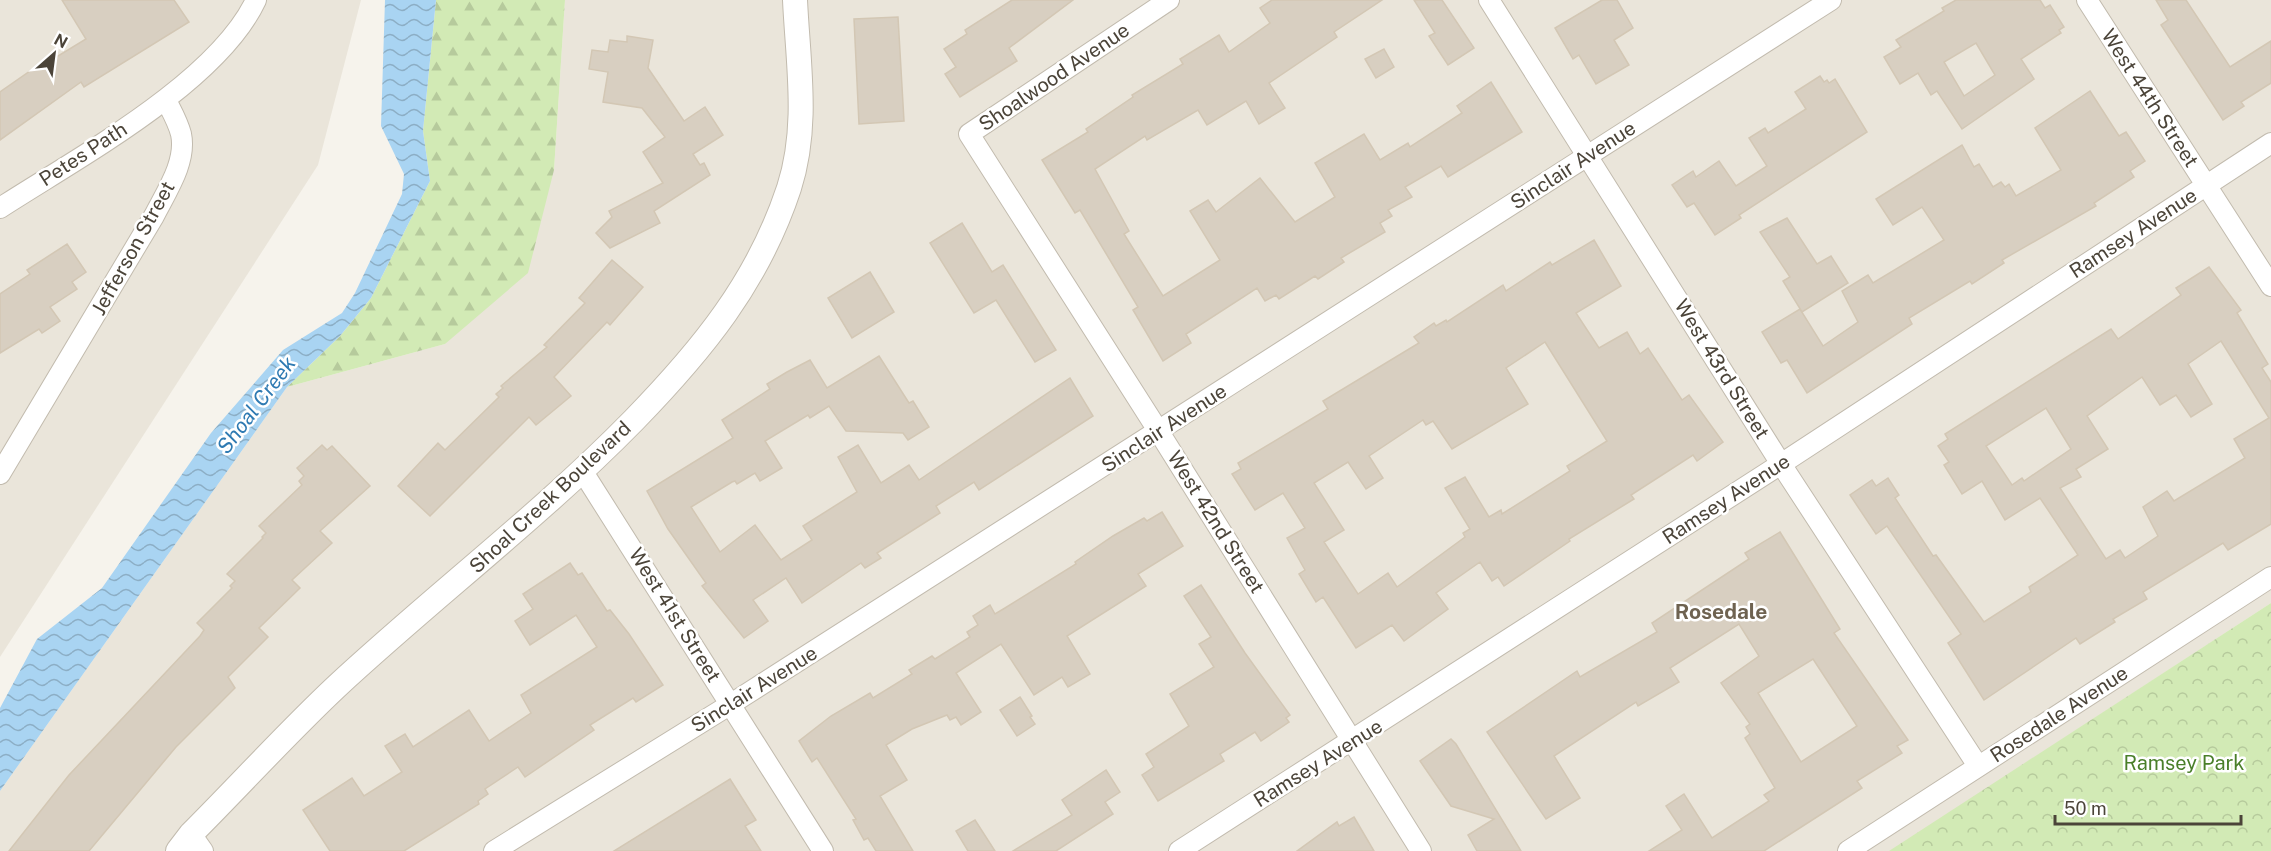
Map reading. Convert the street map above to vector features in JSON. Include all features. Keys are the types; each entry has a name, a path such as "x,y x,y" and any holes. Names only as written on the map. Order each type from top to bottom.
{"street":[{"path":"166,100 211,61 250,14 256,0"},
{"name":"Shoal Creek Boulevard","path":"191,845 336,687 583,472 704,345 765,251 790,186 799,147 801,86 795,0"},
{"name":"Shoalwood Avenue","path":"969,134 1169,0"},
{"name":"West 43rd Street","path":"1489,0 1781,464 1978,766"},
{"name":"Sinclair Avenue","path":"494,851 731,704 1159,432 1831,0"},
{"name":"West 44th Street","path":"2086,0 2271,286"},
{"name":"Petes Path","path":"0,208 166,100"},
{"name":"Jefferson Street","path":"0,474 154,216 174,177 182,153 181,134 166,100"},
{"name":"West 42nd Street","path":"969,134 1159,432 1421,851"},
{"name":"Ramsey Avenue","path":"1179,851 1353,742 2271,143"},
{"name":"West 41st Street","path":"583,472 823,851"},
{"name":"Rosedale Avenue","path":"1848,851 2271,577"}],"shaded area":[{"path":"0,0 361,0 318,165 0,657"},
{"path":"565,0 2271,0 2271,603 1891,851 0,851 0,791 287,387 445,344 554,170"}],"green space":[{"path":"436,0 565,0 554,170 528,273 445,344 287,387 340,336 371,298 430,181 423,131"},
{"name":"Ramsey Park","path":"2271,603 2271,851 1889,851"}],"water":[{"name":"Shoal Creek","path":"385,0 436,0 423,131 430,181 371,298 340,336 287,387 0,791 0,708 37,639 102,588 211,433 283,350 342,313 355,293 402,194 404,174 381,126"}],"building":[{"path":"62,0 174,0 189,22 84,87 81,82 0,140 0,92 43,62 45,64 86,39"},
{"path":"1012,0 1073,0 1009,48 1017,61 960,97 945,74 956,67 944,49 967,34 965,30"},
{"path":"1272,0 1382,0 1334,32 1337,37 1269,83 1285,108 1259,124 1246,101 1207,125 1198,110 1147,140 1145,136 1095,169 1129,231 1124,234 1163,296 1220,260 1190,211 1208,200 1216,212 1260,178 1295,222 1335,197 1315,163 1364,134 1380,160 1408,143 1410,147 1462,113 1457,106 1491,82 1522,132 1448,177 1441,166 1405,187 1412,197 1388,210 1392,216 1380,223 1385,232 1341,258 1344,262 1318,279 1315,276 1279,299 1276,295 1265,301 1257,288 1186,334 1191,343 1163,361 1133,310 1138,307 1080,210 1075,213 1042,160 1088,132 1086,129 1133,97 1132,95 1183,64 1180,59 1219,35 1229,52 1270,23 1260,8"},
{"path":"1414,0 1442,0 1474,48 1448,65 1429,36 1435,33"},
{"path":"1602,0 1617,0 1633,28 1614,40 1629,65 1596,84 1579,55 1573,59 1555,28"},
{"path":"1956,0 2040,0 2045,8 2050,5 2064,27 2059,30 2061,33 2021,59 2034,79 1962,129 1937,91 1931,95 1918,73 1900,84 1884,57 1901,47 1896,40 1944,11 1942,8","holes":["1976,43 1995,75 1964,96 1944,62"]},
{"path":"2156,0 2186,0 2230,67 2271,41 2271,83 2241,102 2244,106 2223,120 2161,25 2168,20"},
{"path":"898,17 904,121 859,124 854,19"},
{"path":"627,36 653,40 648,68 684,121 705,107 723,135 693,154 700,165 704,163 710,175 654,211 660,223 610,248 596,233 612,217 609,211 663,183 643,152 665,137 642,108 603,102 608,72 589,69 592,50 608,52 610,40 627,42"},
{"path":"1384,49 1394,67 1376,78 1365,59"},
{"path":"1820,76 1824,82 1827,80 1829,83 1835,79 1867,132 1739,215 1741,218 1715,235 1694,203 1687,207 1672,185 1693,171 1696,177 1719,161 1736,186 1767,166 1749,138 1765,128 1768,133 1806,109 1795,92"},
{"path":"2090,91 2119,136 2126,132 2145,161 2130,171 2134,177 2094,203 2096,206 2002,260 2004,263 1972,284 1970,281 1909,318 1912,324 1807,393 1787,360 1781,363 1762,332 1800,309 1823,346 1858,322 1842,291 1868,275 1873,283 1944,240 1922,207 1893,225 1876,199 1962,145 1974,167 1979,164 1993,187 2001,182 2005,187 2009,184 2016,196 2061,170 2035,128"},
{"path":"1787,218 1817,264 1831,256 1848,283 1802,312 1783,281 1790,277 1760,232"},
{"path":"962,223 992,272 1003,265 1056,350 1035,362 996,300 974,313 930,243"},
{"path":"1594,240 1621,286 1576,313 1599,348 1627,332 1640,354 1648,348 1682,400 1689,395 1723,442 1697,461 1693,455 1631,495 1634,499 1569,539 1570,541 1504,586 1498,577 1492,581 1480,562 1436,593 1448,609 1404,641 1392,625 1356,648 1323,597 1316,602 1299,574 1305,570 1287,538 1305,528 1283,493 1255,510 1232,474 1241,469 1238,463 1328,409 1323,401 1419,343 1414,337 1434,323 1436,326 1446,320 1447,322 1503,285 1506,291 1550,262 1552,265","holes":["1545,342 1607,441 1567,466 1570,471 1502,514 1501,510 1489,517 1465,477 1445,488 1470,529 1463,533 1465,537 1397,587 1388,573 1358,594 1324,542 1344,530 1314,483 1348,462 1366,489 1383,478 1369,456 1423,420 1426,425 1433,421 1452,449 1528,404 1506,368"]},
{"path":"67,244 86,272 72,282 77,289 50,307 60,321 42,333 39,329 0,353 0,294 30,274 27,270"},
{"path":"612,260 643,287 610,325 607,322 554,377 571,396 536,425 529,417 430,516 398,486 438,443 445,450 499,397 496,394 503,388 501,386 547,347 544,345 585,303 579,298"},
{"path":"2209,267 2241,310 2237,313 2268,364 2262,368 2271,382 2271,524 2228,550 2223,543 2143,592 2147,599 2113,619 2115,622 2080,644 2076,638 1984,700 1948,643 1961,634 1887,526 1876,534 1850,495 1872,480 1876,486 1888,478 1899,495 1895,498 1933,556 1936,555 1984,622 2031,592 2029,587 2078,555 2040,498 2005,520 1982,481 1962,494 1944,465 1949,462 1938,446 1948,439 1945,434 2111,329 2118,339 2181,295 2176,288","holes":["2221,341 2269,418 2234,439 2245,458 2174,501 2167,491 2143,507 2158,536 2125,558 2120,550 2106,559 2060,488 2081,477 2076,469 2108,449 2087,416 2142,377 2160,405 2176,395 2191,417 2212,404 2188,364","2046,408 2071,449 2024,481 2022,478 2012,485 1986,446"]},
{"path":"870,272 894,312 852,338 828,298"},
{"path":"879,356 909,403 913,401 929,427 908,440 903,433 846,431 829,406 810,418 808,415 765,441 782,468 760,481 755,473 737,484 735,481 732,482 691,507 720,552 755,525 781,560 812,540 803,526 857,492 838,457 858,445 881,483 909,465 919,480 1070,378 1093,416 979,490 974,482 936,506 940,513 877,553 881,558 865,568 861,563 802,603 786,578 753,600 768,621 744,638 702,586 706,583 668,529 647,491 733,438 722,420 770,389 767,384 787,372 810,360 827,388"},
{"path":"322,445 327,450 332,446 370,486 320,531 332,543 292,580 300,588 259,628 268,637 228,677 235,688 176,747 89,851 9,851 69,775 200,636 204,630 197,623 232,588 230,586 235,581 227,574 263,538 266,533 259,526 302,485 299,481 304,476 297,468"},
{"path":"1162,512 1183,546 1138,574 1146,586 1067,636 1090,674 1068,687 1062,677 1034,695 1001,644 956,673 981,712 961,725 956,717 950,720 947,715 912,729 886,745 907,780 880,796 913,851 876,851 868,838 864,840 853,820 856,819 817,758 812,762 799,741 831,716 870,693 873,698 912,674 909,670 932,656 935,659 970,637 967,632 978,625 973,616 990,605 995,614 1076,564 1075,562 1113,536 1144,518 1147,521"},
{"path":"1780,532 1840,629 1834,633 1908,740 1897,746 1902,753 1857,781 1862,788 1764,851 1649,851 1682,830 1666,806 1684,794 1712,838 1769,801 1764,795 1775,788 1745,738 1750,734 1746,727 1750,724 1721,683 1759,656 1739,624 1670,668 1679,682 1638,706 1636,702 1554,756 1580,798 1546,819 1487,732 1577,671 1580,677 1657,632 1652,623 1749,559 1745,553","holes":["1813,659 1857,726 1801,762 1758,693"]},
{"path":"570,563 578,575 582,573 607,611 610,610 629,634 663,685 636,702 633,698 590,725 594,730 525,777 518,767 485,789 488,794 478,801 479,804 404,851 330,851 303,810 352,778 364,796 402,772 385,746 405,734 413,747 469,710 489,741 531,713 521,695 597,647 576,615 530,645 515,621 533,609 523,594"},
{"path":"1201,585 1245,653 1290,715 1286,718 1289,722 1261,741 1255,732 1220,754 1224,761 1158,801 1142,775 1154,767 1146,754 1189,726 1170,694 1214,667 1199,644 1211,637 1184,596"},
{"path":"1020,697 1035,724 1017,736 1000,710"},
{"path":"1451,739 1521,851 1477,851 1468,835 1494,819 1451,806 1420,761"},
{"path":"1106,770 1120,792 1105,802 1113,814 1056,851 1013,851 1072,815 1062,800"},
{"path":"730,779 756,820 745,826 761,851 614,851"},
{"path":"1354,817 1374,851 1297,851 1337,822 1339,826"},
{"path":"975,820 995,851 968,851 956,831"}],"district":[{"name":"Rosedale","path":"1721,611"}]}
